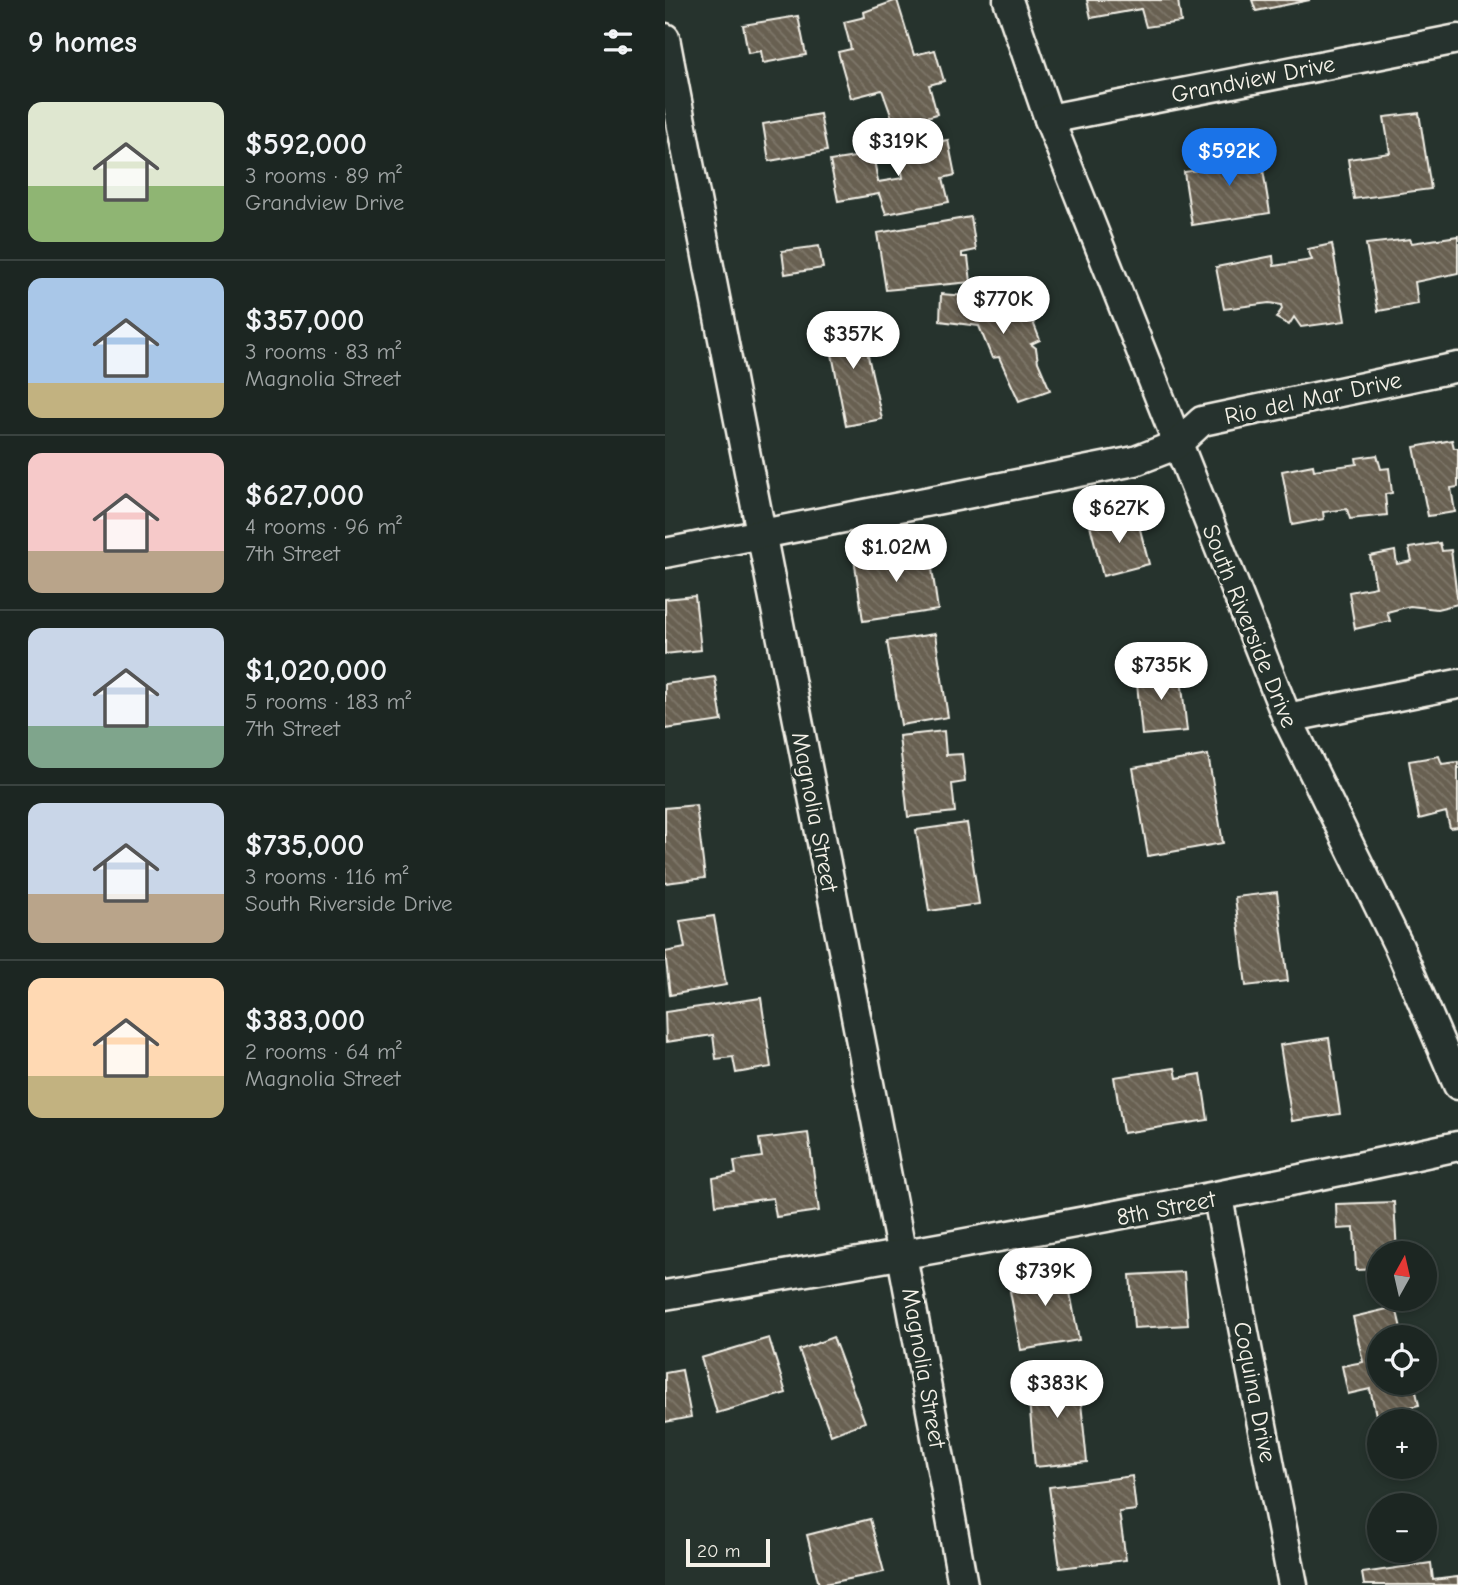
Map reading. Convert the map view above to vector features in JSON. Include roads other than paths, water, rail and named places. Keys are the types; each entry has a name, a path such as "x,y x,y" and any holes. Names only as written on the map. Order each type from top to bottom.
{"street":[{"name":"South Riverside Drive","path":"1008,0 1049,119 1176,445 1287,718 1399,947 1458,1084"},
{"name":"Magnolia Street","path":"665,38 760,536 904,1256 963,1585"},
{"name":"Grandview Drive","path":"1049,119 1458,39"},
{"name":"Rio del Mar Drive","path":"1176,445 1202,421 1458,367"},
{"path":"665,553 1135,461 1176,445"},
{"path":"1287,718 1458,684"},
{"name":"8th Street","path":"665,1295 904,1256 1218,1198 1458,1146"},
{"name":"Coquina Drive","path":"1218,1198 1293,1585"}]}
